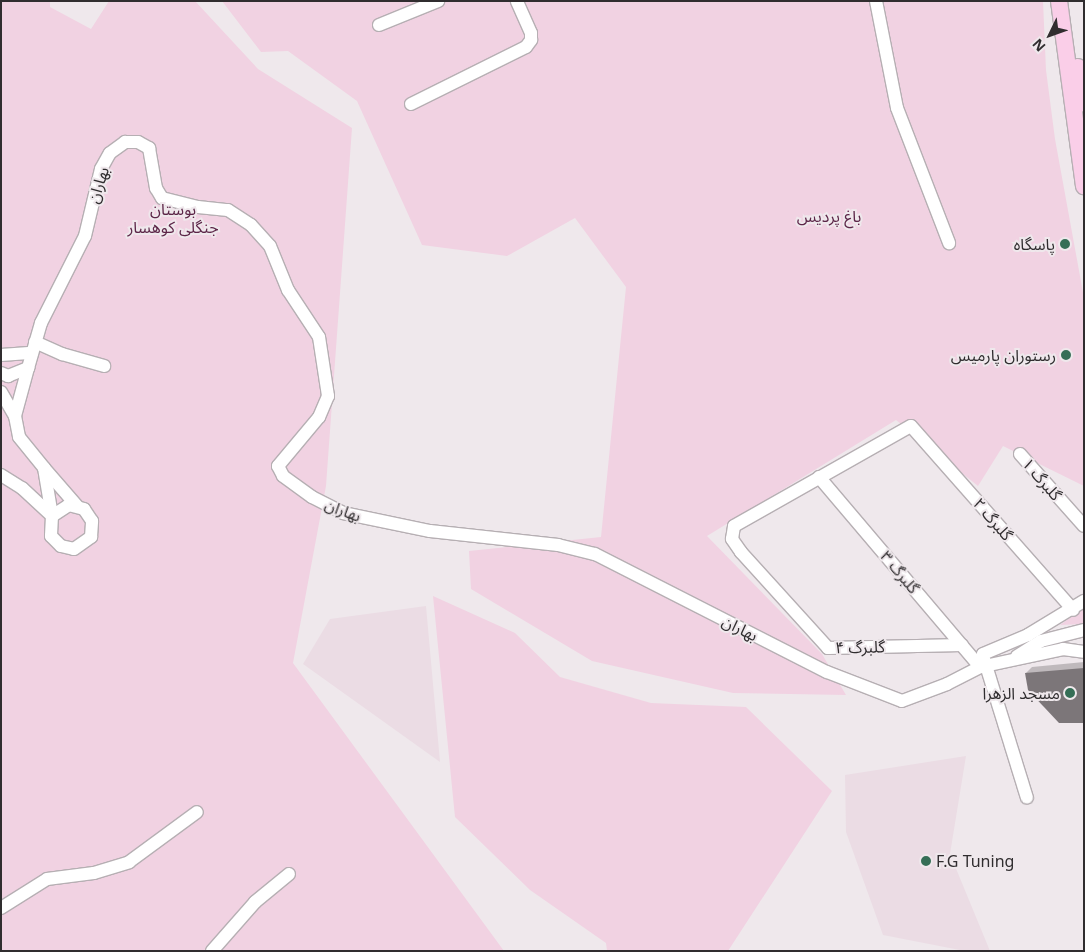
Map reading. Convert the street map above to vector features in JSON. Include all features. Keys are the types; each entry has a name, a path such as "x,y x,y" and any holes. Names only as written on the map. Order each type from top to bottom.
{"main road":[{"path":"1059,1 1084,186"},
{"path":"1070,1 1084,104"}],"street":[{"path":"379,25 438,1"},
{"path":"411,104 526,47 531,33 516,1"},
{"path":"876,1 897,108 949,243"},
{"name":"بهاران","path":"15,416 41,323 85,236 102,169 110,153 125,142 138,142 149,148 156,188 162,198 198,207 228,210 252,225 270,246 288,290 319,337 328,396 319,418 278,466 283,476 312,497 357,518 430,531 558,544 595,554 827,672 902,701 946,684 981,661 1073,610 1084,601"},
{"path":"1,355 33,348 104,366"},
{"path":"1,373 8,376 28,368"},
{"path":"1,392 15,416 19,437 77,506 89,514 92,522 91,536 81,547 67,549 55,542 49,529 52,516 44,468"},
{"name":"گلبرگ ۲","path":"819,477 909,426 914,428 1073,610"},
{"name":"گلبرگ ۱","path":"1020,454 1084,526"},
{"path":"1,476 22,488 52,516"},
{"name":"گلبرگ ۳","path":"819,477 962,645 981,661"},
{"name":"گلبرگ ۴","path":"819,477 734,526 732,539 741,552 828,648 962,645"},
{"path":"52,516 62,507 77,506"},
{"path":"1006,662 1041,641 1084,630"},
{"path":"1027,798 981,661 1006,662 1063,649 1084,652"},
{"path":"1,908 47,879 94,874 129,862 196,812"},
{"path":"212,951 255,902 289,874"}],"shaded area":[{"path":"426,606 440,762 303,664 330,619"},
{"path":"966,756 950,854 990,951 965,951 883,935 846,832 845,775"}],"green space":[{"name":"بوستان جنگلی کوهسار","path":"1,1 50,1 50,7 91,29 109,1 195,1 258,69 352,128 326,486 293,663 504,951 1,951"},
{"name":"باغ پردیس","path":"222,1 1043,1 1046,70 1055,139 1084,298 1084,486 1003,446 978,486 896,420 707,536 822,654 846,695 733,693 592,661 471,589 469,551 601,537 626,287 575,218 507,256 422,245 357,101 288,51 261,52"},
{"path":"433,596 515,633 560,677 651,703 746,707 832,791 728,951 607,951 606,943 530,890 455,817"},
{"path":"1084,608 1084,624 1060,625"}],"building":[{"path":"1084,668 1084,723 1059,723 1028,690 1025,673"}],"place":[{"name":"پاسگاه","path":"1065,244"},
{"name":"رستوران پارمیس","path":"1066,355"},
{"name":"مسجد الزهرا","path":"1070,693"},
{"name":"F.G Tuning","path":"926,861"}]}
